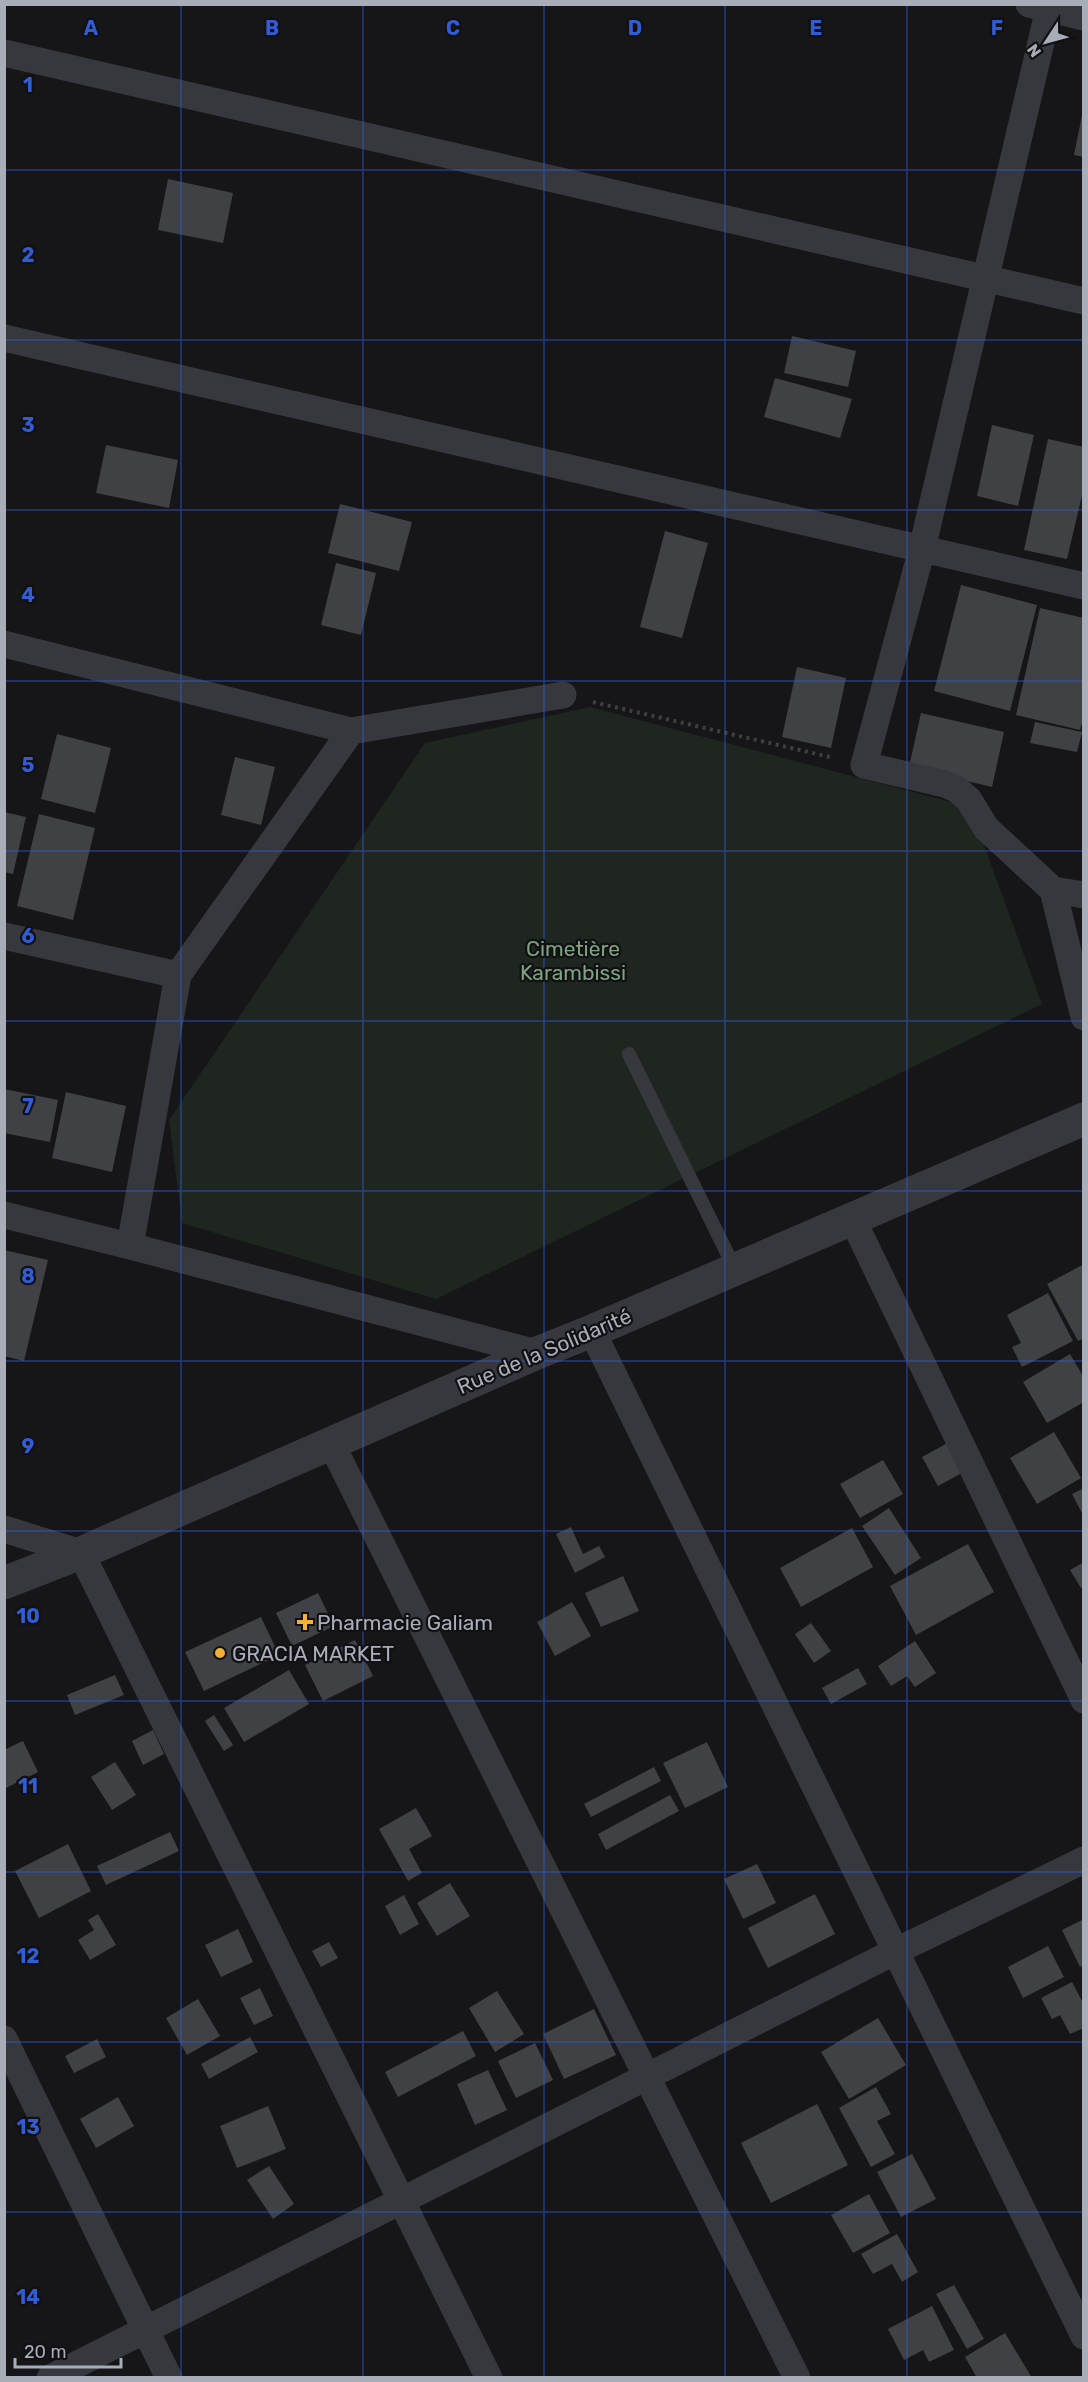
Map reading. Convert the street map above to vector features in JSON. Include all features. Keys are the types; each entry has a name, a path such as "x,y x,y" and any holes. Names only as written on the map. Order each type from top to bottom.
{"street":[{"path":"1083,17 1043,6 986,278 922,549 864,765 945,784 958,790 969,800 986,828 1053,890 1083,895"},
{"path":"4,53 1083,301"},
{"path":"4,338 1083,586"},
{"path":"4,644 351,731 563,695"},
{"path":"130,1246 178,975 351,731"},
{"path":"1053,890 1083,1017"},
{"path":"4,936 178,975"},
{"name":"Rue de la Solidarité","path":"4,1583 81,1553 537,1353 592,1332 1083,1119"},
{"path":"4,1215 537,1353"},
{"path":"852,1218 1083,1700"},
{"path":"592,1332 1083,2336"},
{"path":"331,1443 797,2378"},
{"path":"4,1529 81,1553 489,2378"},
{"path":"50,2378 894,1952 1083,1860"},
{"path":"4,2038 169,2378"}],"lane":[{"path":"629,1054 735,1269"}],"path":[{"path":"563,695 864,765"}],"green space":[{"name":"Cimetière Karambissi","path":"590,707 970,807 1042,1004 436,1299 182,1223 169,1120 425,743"}],"building":[{"path":"1082,115 1084,115 1084,157 1074,155"},
{"path":"168,179 233,193 223,243 158,230"},
{"path":"792,336 856,351 848,387 784,373"},
{"path":"775,378 852,399 840,438 764,417"},
{"path":"992,425 1034,435 1018,506 977,496"},
{"path":"1048,439 1084,447 1084,487 1067,559 1024,550"},
{"path":"106,445 178,460 169,508 96,493"},
{"path":"340,504 412,522 399,571 328,553"},
{"path":"665,531 708,543 682,638 640,627"},
{"path":"336,563 376,573 361,635 321,625"},
{"path":"961,585 1037,605 1010,711 934,691"},
{"path":"1040,608 1084,618 1084,715 1080,730 1016,715"},
{"path":"797,667 846,678 831,748 782,737"},
{"path":"921,713 1004,732 992,787 909,767"},
{"path":"1035,722 1082,732 1077,752 1030,743"},
{"path":"57,734 111,748 95,813 41,799"},
{"path":"235,757 275,767 261,825 221,815"},
{"path":"4,812 26,817 13,874 4,872"},
{"path":"39,814 95,828 73,920 17,906"},
{"path":"4,1089 58,1100 50,1142 4,1133"},
{"path":"66,1092 126,1106 112,1172 52,1158"},
{"path":"4,1250 48,1260 24,1361 4,1356"},
{"path":"1084,1264 1084,1338 1078,1341 1047,1284"},
{"path":"1048,1293 1073,1341 1022,1367 1012,1347 1021,1343 1007,1315"},
{"path":"1070,1354 1084,1378 1084,1402 1047,1423 1023,1382"},
{"path":"1054,1432 1081,1478 1037,1504 1010,1458"},
{"path":"953,1440 969,1469 938,1486 922,1457"},
{"path":"883,1460 903,1494 860,1518 840,1484"},
{"path":"1084,1488 1084,1517 1072,1494"},
{"path":"889,1508 921,1558 895,1575 862,1526"},
{"path":"571,1527 583,1554 599,1546 605,1557 575,1573 556,1534"},
{"path":"852,1528 873,1567 801,1607 780,1568"},
{"path":"968,1544 994,1592 916,1635 890,1586"},
{"path":"1084,1562 1084,1586 1081,1588 1070,1570"},
{"path":"623,1576 639,1611 601,1627 585,1593"},
{"path":"318,1593 334,1626 292,1646 276,1613"},
{"path":"572,1602 591,1636 555,1656 537,1622"},
{"path":"261,1617 279,1655 204,1691 185,1652"},
{"path":"811,1623 831,1651 814,1663 795,1634"},
{"path":"355,1640 373,1676 323,1701 305,1665"},
{"path":"915,1641 936,1673 915,1687 907,1676 891,1686 878,1666"},
{"path":"858,1668 867,1684 831,1704 822,1688"},
{"path":"289,1670 309,1704 244,1742 224,1708"},
{"path":"115,1675 124,1695 75,1715 67,1695"},
{"path":"214,1715 233,1745 224,1751 205,1721"},
{"path":"153,1730 164,1754 143,1765 132,1741"},
{"path":"23,1741 38,1772 4,1789 4,1750"},
{"path":"707,1742 728,1787 685,1808 663,1763"},
{"path":"115,1762 136,1795 112,1810 91,1777"},
{"path":"654,1767 661,1781 591,1817 584,1804"},
{"path":"670,1795 679,1811 606,1850 598,1834"},
{"path":"416,1808 432,1836 409,1849 422,1873 408,1881 379,1829"},
{"path":"170,1832 179,1851 106,1885 97,1866"},
{"path":"68,1844 91,1891 39,1918 15,1871"},
{"path":"757,1864 776,1903 743,1919 724,1879"},
{"path":"450,1883 470,1916 437,1936 417,1903"},
{"path":"815,1894 835,1934 768,1968 748,1928"},
{"path":"404,1895 419,1924 400,1935 385,1906"},
{"path":"98,1914 116,1945 90,1960 78,1940 94,1930 88,1920"},
{"path":"1084,1919 1084,1965 1080,1967 1062,1930"},
{"path":"238,1929 253,1962 221,1977 205,1945"},
{"path":"329,1942 338,1958 321,1967 312,1951"},
{"path":"1048,1946 1064,1977 1023,1998 1008,1967"},
{"path":"1072,1982 1084,2005 1084,2028 1070,2034 1060,2015 1052,2019 1041,1998"},
{"path":"260,1988 273,2016 254,2025 240,1998"},
{"path":"497,1991 524,2034 495,2052 469,2008"},
{"path":"198,1999 220,2036 187,2055 166,2018"},
{"path":"594,2009 616,2055 564,2079 543,2034"},
{"path":"878,2018 906,2065 849,2099 821,2052"},
{"path":"463,2031 476,2056 398,2097 385,2072"},
{"path":"250,2037 258,2052 209,2079 201,2064"},
{"path":"97,2039 106,2057 74,2073 65,2056"},
{"path":"535,2043 553,2080 516,2098 498,2061"},
{"path":"488,2070 507,2110 475,2125 457,2084"},
{"path":"876,2087 891,2114 877,2121 895,2154 871,2167 839,2108"},
{"path":"118,2097 134,2126 96,2148 80,2119"},
{"path":"817,2104 848,2165 771,2203 741,2143"},
{"path":"268,2106 286,2149 237,2168 220,2126"},
{"path":"912,2154 936,2199 901,2217 877,2172"},
{"path":"269,2166 294,2204 273,2219 247,2180"},
{"path":"869,2194 890,2233 853,2253 831,2215"},
{"path":"897,2234 918,2272 902,2282 892,2264 873,2274 861,2254"},
{"path":"954,2285 984,2339 967,2349 936,2294"},
{"path":"932,2306 954,2350 929,2362 923,2350 904,2360 888,2329"},
{"path":"1005,2333 1032,2378 977,2378 965,2357"}],"place":[{"name":"Pharmacie Galiam","path":"305,1622"},
{"name":"GRACIA MARKET","path":"220,1653"}]}
